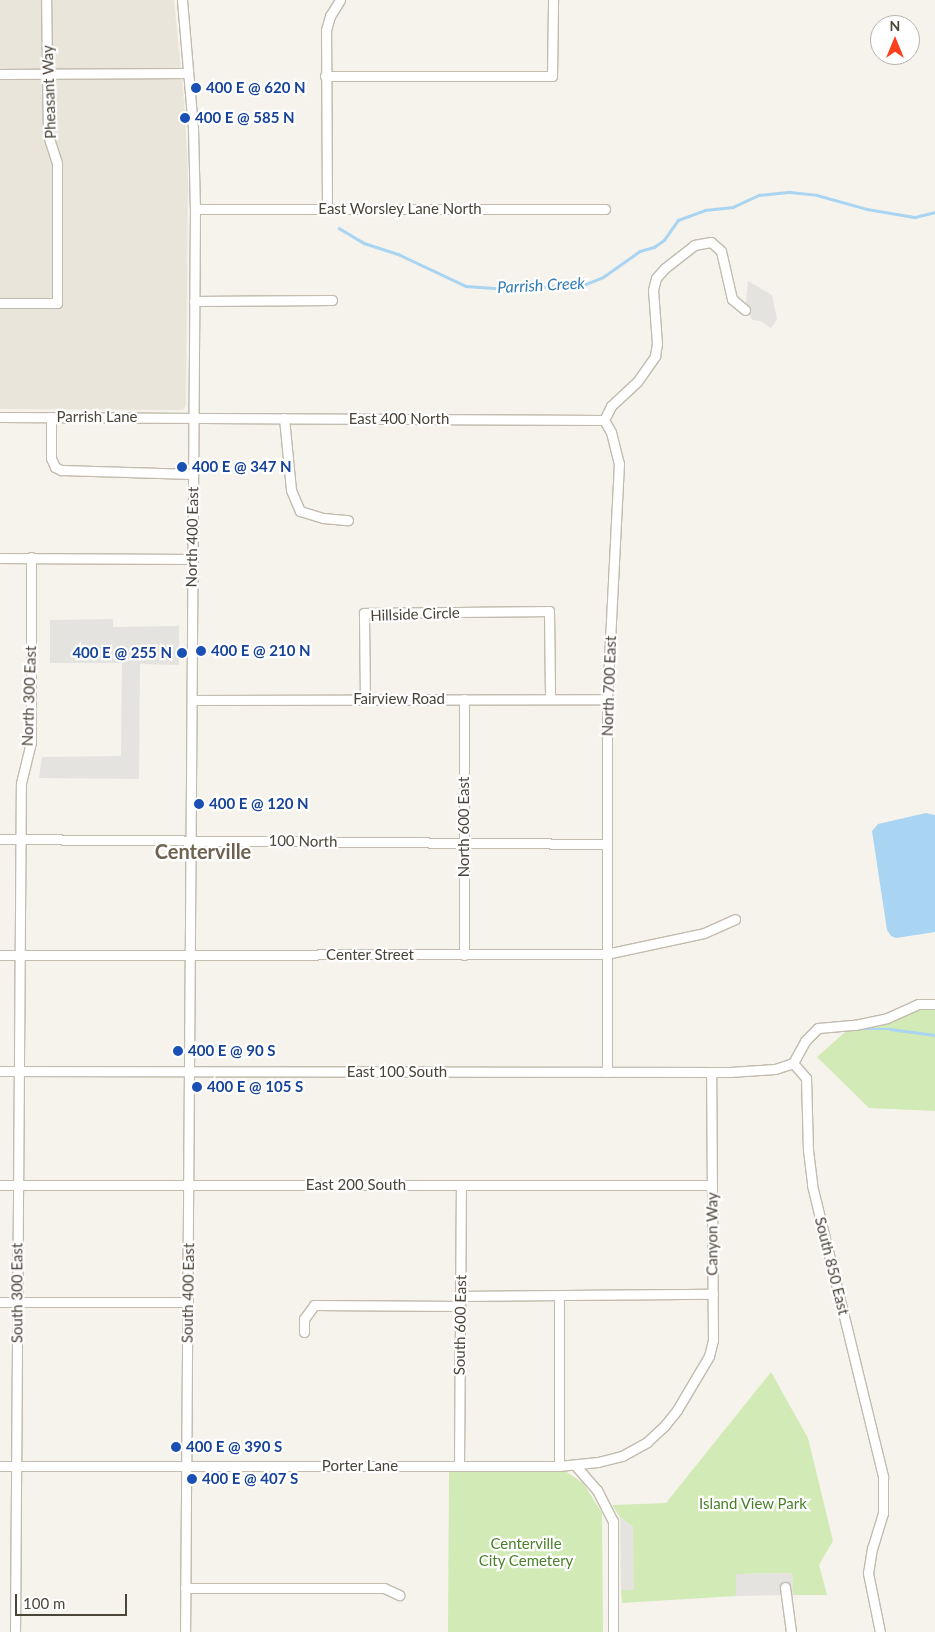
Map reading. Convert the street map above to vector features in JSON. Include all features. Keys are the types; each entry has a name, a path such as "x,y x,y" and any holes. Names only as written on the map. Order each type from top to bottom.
{"street":[{"name":"Pheasant Way","path":"0,303 57,303 57,163 48,136 46,0"},
{"name":"North 400 East","path":"182,0 194,157 195,209 190,955"},
{"path":"328,209 325,76 326,30 330,16 340,0"},
{"path":"325,76 552,76 553,0"},
{"path":"0,74 188,73"},
{"name":"East Worsley Lane North","path":"195,209 605,209"},
{"path":"604,420 611,406 637,382 655,356 657,344 653,290 656,278 665,268 694,245 710,242 722,251 732,299 745,310"},
{"path":"194,301 332,300"},
{"name":"Parrish Lane","path":"0,417 193,418"},
{"path":"51,417 51,455 55,467 69,472 193,474"},
{"name":"East 400 North","path":"193,418 604,420"},
{"path":"284,418 291,490 300,511 323,518 348,520"},
{"name":"North 700 East","path":"604,420 610,432 619,463 607,699 607,1072"},
{"name":"North 300 East","path":"18,955 21,783 31,742 31,557"},
{"path":"0,558 192,559"},
{"name":"Hillside Circle","path":"365,700 364,613 549,611 550,699"},
{"name":"North 600 East","path":"464,699 464,955"},
{"name":"Fairview Road","path":"192,700 607,699"},
{"name":"100 North","path":"0,839 606,844"},
{"name":"Center Street","path":"0,955 606,954 704,933 735,919"},
{"name":"South 300 East","path":"15,1632 18,955"},
{"name":"South 400 East","path":"185,1632 190,955"},
{"path":"793,1062 805,1041 818,1028 855,1025 887,1018 918,1004 935,1004"},
{"name":"East 100 South","path":"0,1071 711,1072 775,1069 793,1062"},
{"name":"South 850 East","path":"793,1062 806,1078 808,1150 812,1185 883,1477 883,1513 872,1548 868,1574 880,1632"},
{"name":"Canyon Way","path":"689,1390 709,1356 713,1340 711,1072"},
{"name":"East 200 South","path":"0,1185 712,1185"},
{"name":"South 600 East","path":"459,1465 462,1185"},
{"path":"460,1296 713,1294"},
{"path":"558,1466 559,1295"},
{"path":"0,1302 188,1302"},
{"path":"304,1332 304,1319 314,1305 460,1306"},
{"name":"Porter Lane","path":"0,1466 558,1466 598,1462 622,1456 646,1442 665,1425 689,1390"},
{"path":"575,1464 597,1490 613,1521 612,1632"},
{"path":"785,1587 791,1632"},
{"path":"185,1588 384,1588 399,1594"}],"shaded area":[{"path":"0,0 174,0 185,112 188,181 186,405 183,410 0,409"},
{"path":"748,281 772,295 777,319 771,328 760,321 753,320 745,310"},
{"path":"113,619 113,627 179,626 179,665 140,664 139,779 39,778 42,757 121,756 122,663 50,663 50,620"},
{"path":"620,1517 633,1527 634,1590 621,1590"},
{"path":"792,1573 793,1595 736,1596 736,1574"}],"green space":[{"path":"920,1005 935,1008 935,1111 869,1108 817,1057 853,1025"},
{"name":"Island View Park","path":"771,1372 808,1438 833,1541 819,1565 827,1595 793,1595 792,1573 736,1574 736,1596 622,1603 621,1590 633,1590 633,1527 620,1517 612,1505 666,1503"},
{"name":"Centerville City Cemetery","path":"565,1471 583,1483 602,1513 603,1632 448,1632 449,1472"}],"water":[{"path":"926,813 935,815 935,932 896,938 891,936 887,930 872,831 878,824"}],"waterway":[{"name":"Parrish Creek","path":"339,228 364,243 398,254 466,286 508,289 586,284 603,277 640,251 654,247 664,240 678,220 705,210 733,207 759,195 790,192 817,195 867,209 915,217 935,212"},
{"path":"859,1029 890,1029 935,1035"}],"place":[{"name":"400 E @ 620 N","path":"196,88"},
{"name":"400 E @ 585 N","path":"185,118"},
{"name":"400 E @ 347 N","path":"182,467"},
{"name":"400 E @ 210 N","path":"201,651"},
{"name":"400 E @ 255 N","path":"182,653"},
{"name":"400 E @ 120 N","path":"199,804"},
{"name":"400 E @ 90 S","path":"178,1051"},
{"name":"400 E @ 105 S","path":"197,1087"},
{"name":"400 E @ 390 S","path":"176,1447"},
{"name":"400 E @ 407 S","path":"192,1479"}],"district":[{"name":"Centerville","path":"203,851"}]}
